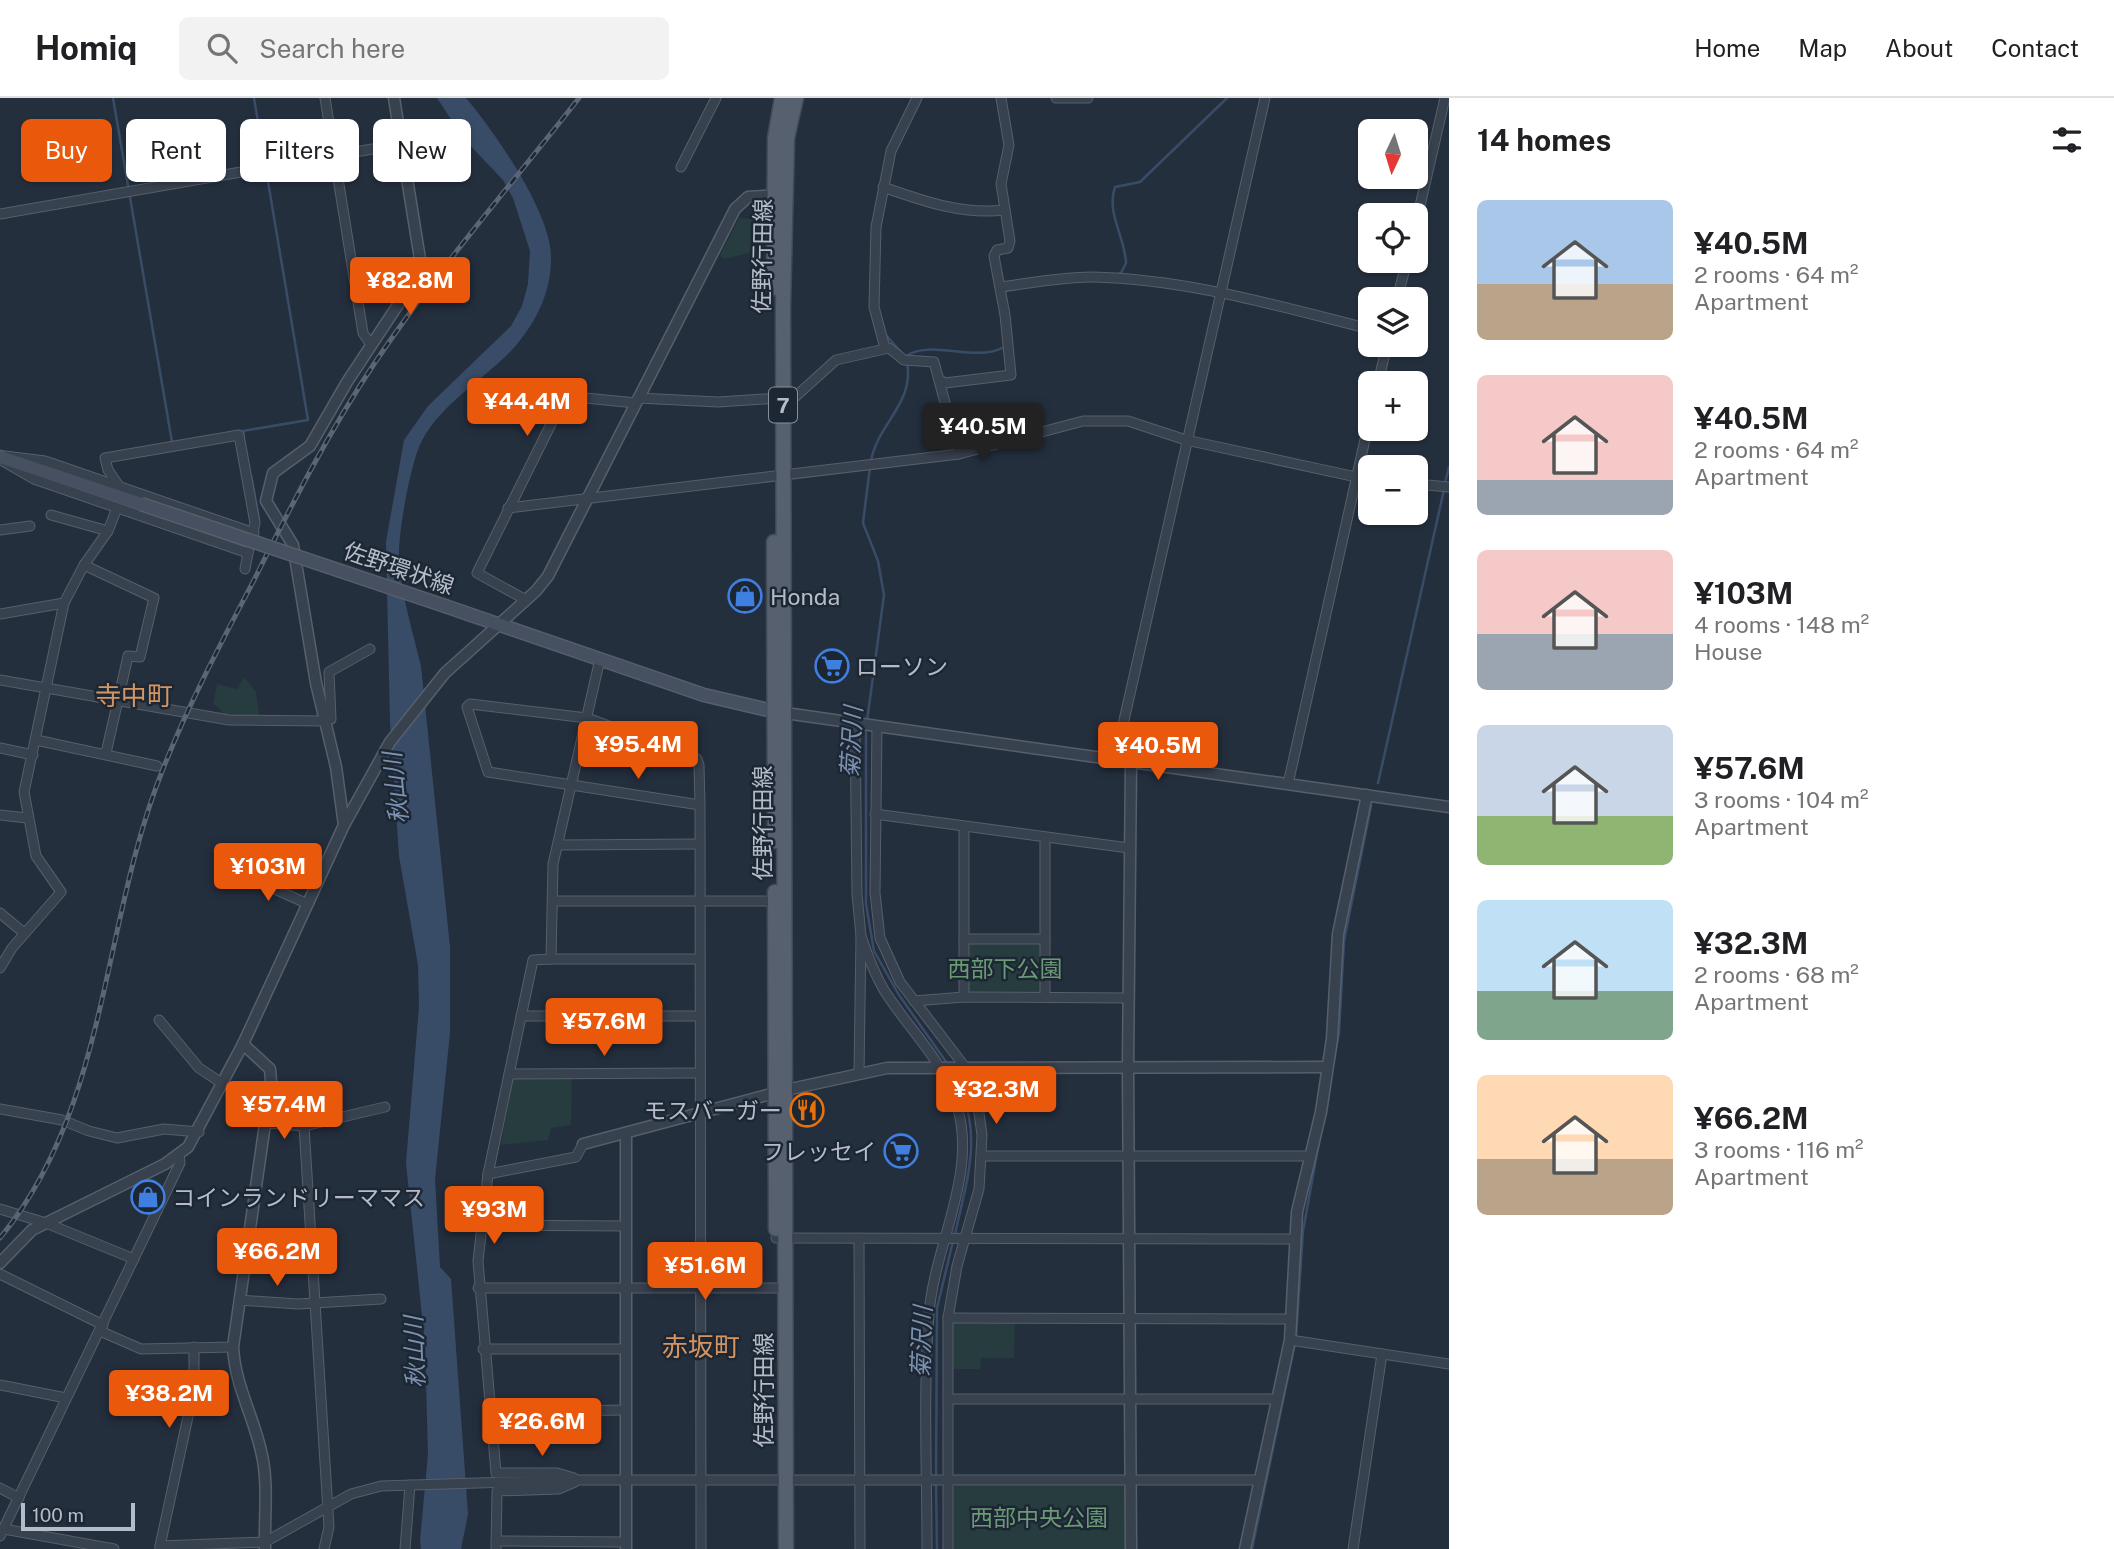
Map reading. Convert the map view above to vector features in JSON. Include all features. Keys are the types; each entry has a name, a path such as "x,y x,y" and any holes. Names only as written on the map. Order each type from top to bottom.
{"main road":[{"name":"佐野行田線","path":"777,1549 781,1480 781,1287 779,195 775,138 782,98"},
{"name":"佐野行田線","path":"779,195 796,98"},
{"name":"佐野環状線","path":"0,458 704,695 779,713"},
{"name":"佐野行田線","path":"781,1480 786,1549"}],"street":[{"path":"325,98 329,119"},
{"path":"394,98 397,119"},
{"path":"681,167 716,98"},
{"path":"886,348 876,318 873,288 876,227 891,151 917,98"},
{"path":"940,380 945,383 1011,375 1001,287 994,256 996,250 1009,246 1001,174 1009,145 1001,98"},
{"path":"1056,98 1088,98"},
{"path":"1115,760 1219,291 1265,98"},
{"path":"1421,203 1445,98"},
{"path":"0,214 240,172"},
{"path":"339,182 363,333 371,345"},
{"path":"344,825 336,767 324,721 293,545 266,501 274,472 310,446 371,345 413,285 419,268 406,182"},
{"path":"883,187 937,206 980,212 1005,211"},
{"path":"0,1263 32,1230 179,1155 199,1132 243,1044 344,825 379,760 405,720 445,673 526,600 548,576 735,209 744,198 779,195"},
{"path":"1001,287 1088,277 1219,291 1358,326"},
{"path":"526,600 477,573 565,396 637,401 718,402 795,397 836,360 886,348 908,360 934,362 959,454"},
{"path":"508,508 959,454 1083,421 1128,421 1186,440 1357,478"},
{"path":"119,486 108,470 106,458 239,436 253,503 254,533 245,569"},
{"path":"1288,784 1365,441"},
{"path":"0,458 36,458 254,533"},
{"path":"0,458 34,479 248,553"},
{"path":"1428,485 1449,487"},
{"path":"253,503 266,501"},
{"path":"0,968 24,933 61,892 36,856 24,792 64,603 84,565 108,531 117,508"},
{"path":"51,515 108,531"},
{"path":"0,530 30,526"},
{"path":"84,565 154,598 140,657 128,656 106,753"},
{"path":"0,614 64,603"},
{"path":"0,680 229,720 324,721 331,719 329,672 370,649"},
{"path":"551,959 553,864 600,659"},
{"path":"700,805 485,770 467,707 470,704 587,718 696,758 700,805 701,1549"},
{"path":"779,713 1449,807"},
{"path":"866,724 875,814 877,921 889,961 914,1001 963,1067 978,1106 982,1156 979,1189 962,1237 948,1318 948,1549"},
{"path":"859,1072 866,724"},
{"path":"36,740 157,766"},
{"path":"0,748 33,755"},
{"path":"1131,762 1128,1066 1131,1549"},
{"path":"1245,1549 1275,1399 1290,1340 1294,1239 1327,1067 1338,934 1367,795"},
{"path":"875,814 1129,848"},
{"path":"0,815 27,818"},
{"path":"964,827 964,997"},
{"path":"1045,838 1045,997"},
{"path":"558,845 699,844"},
{"path":"241,874 308,904"},
{"path":"553,901 780,901"},
{"path":"0,913 24,933"},
{"path":"861,936 884,990 943,1067 958,1107 963,1156 959,1186 929,1316 927,1549"},
{"path":"964,939 1045,939"},
{"path":"579,1480 557,1473 496,1473 483,1349 478,1287 488,1174 533,960 699,959"},
{"path":"914,1001 964,997 1129,998"},
{"path":"521,1016 700,1016"},
{"path":"159,1020 200,1068 223,1084"},
{"path":"243,1044 270,1069 266,1123 233,1347 238,1384 261,1450 265,1472 265,1545"},
{"path":"488,1174 576,1157 583,1144 780,1091 887,1068 1327,1067"},
{"path":"509,1074 700,1073"},
{"path":"266,1123 304,1126 385,1107"},
{"path":"0,1109 62,1120 117,1138 164,1129 199,1132"},
{"path":"304,1126 329,1527 324,1549"},
{"path":"579,1480 559,1489 497,1490 496,1545 626,1546 626,1133"},
{"path":"114,1549 82,1546 2,1530 180,1163 179,1155"},
{"path":"982,1156 1310,1156"},
{"path":"0,1209 46,1223 134,1259"},
{"path":"482,1225 626,1226"},
{"path":"780,1238 1294,1239"},
{"path":"859,1238 860,1549"},
{"path":"0,1274 137,1348 233,1347"},
{"path":"478,1287 781,1287"},
{"path":"239,1300 285,1304 381,1299"},
{"path":"948,1318 1291,1319"},
{"path":"1290,1340 1449,1364"},
{"path":"194,1348 194,1389 160,1548 265,1545 326,1507 369,1488 412,1485 579,1480 1259,1480"},
{"path":"483,1349 626,1349"},
{"path":"1353,1549 1382,1354"},
{"path":"0,1385 66,1398"},
{"path":"948,1399 1275,1399"},
{"path":"491,1412 626,1410"},
{"path":"405,1549 412,1485"},
{"path":"0,1488 19,1498"}],"green space":[{"path":"739,218 765,219 764,249 725,259 720,256"},
{"path":"244,677 256,692 260,719 228,718 213,703 217,684 237,689"},
{"name":"西部下公園","path":"970,941 1041,943 1041,990 1037,993 972,994 968,991"},
{"path":"513,1077 572,1077 571,1125 551,1128 548,1140 501,1145"},
{"path":"955,1321 1015,1321 1014,1358 981,1358 980,1369 952,1369 952,1326"},
{"name":"西部中央公園","path":"1120,1484 1125,1488 1125,1549 953,1549 953,1488 957,1485"}],"water":[{"name":"秋山川","path":"437,98 466,98 491,130 519,172 541,217 548,238 551,269 545,295 528,330 511,351 436,419 419,447 408,485 399,546 401,582 421,666 450,947 450,1033 435,1179 440,1267 451,1279 468,1514 461,1549 421,1549 428,1454 425,1344 406,1163 419,1007 418,965 399,856 390,722 386,542 404,440 428,406 511,326 522,306 528,284 530,251 513,198 503,180 471,146 471,119 451,119"}],"waterway":[{"path":"113,98 172,442"},
{"path":"244,437 243,431 308,420 254,98"},
{"path":"903,135 921,98"},
{"name":"菊沢川","path":"1116,275 1121,273 1126,263 1114,216 1115,187 1140,182 1227,98"},
{"path":"884,333 901,352"},
{"name":"菊沢川","path":"906,356 916,351 981,353 1004,347"},
{"name":"菊沢川","path":"871,461 881,435 906,389 907,362"},
{"name":"菊沢川","path":"867,721 884,595 878,561 863,523 870,467"},
{"path":"1445,483 1449,467"},
{"path":"251,475 259,519"},
{"path":"1378,783 1444,490"},
{"name":"菊沢川","path":"866,728 866,904 874,951 899,995 949,1066"},
{"path":"1296,1337 1303,1231 1339,1032 1344,941 1371,806"},
{"name":"菊沢川","path":"952,1071 962,1093 971,1133 968,1172 955,1234"},
{"name":"菊沢川","path":"936,1477 937,1308 953,1241"},
{"path":"1252,1549 1295,1343"},
{"name":"菊沢川","path":"936,1484 937,1549"}],"railway":[{"path":"0,1238 36,1186 63,1131 99,1012 143,828 173,745 217,651 311,469 376,361 450,260 579,98"}],"place":[{"name":"Honda","path":"745,596"},
{"name":"ローソン","path":"832,666"},
{"name":"モスバーガー","path":"807,1110"},
{"name":"フレッセイ","path":"901,1151"},
{"name":"コインランドリーママス","path":"148,1197"}],"district":[{"name":"寺中町","path":"134,695"},
{"name":"赤坂町","path":"701,1346"}]}
